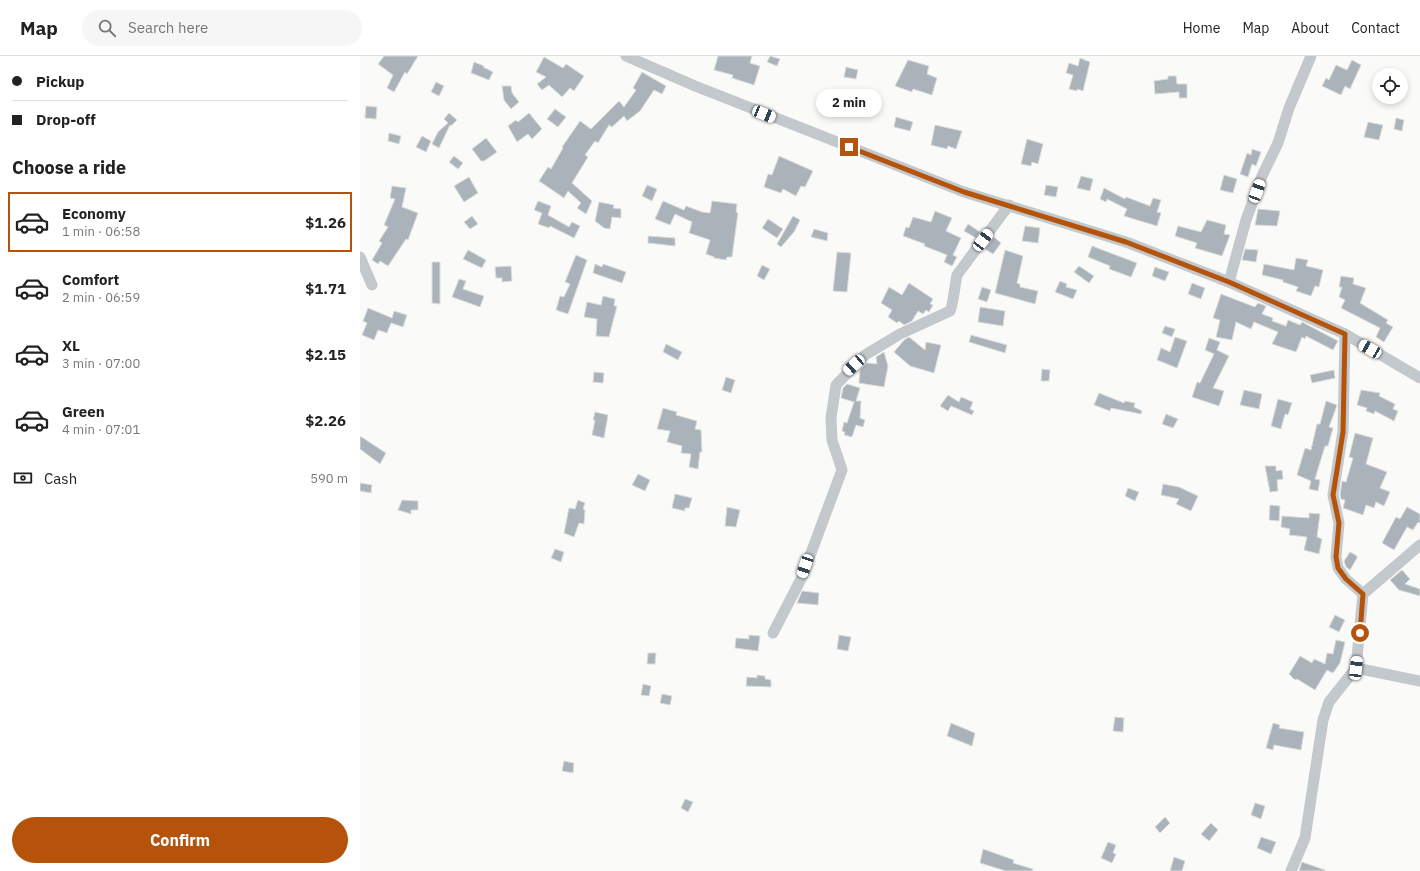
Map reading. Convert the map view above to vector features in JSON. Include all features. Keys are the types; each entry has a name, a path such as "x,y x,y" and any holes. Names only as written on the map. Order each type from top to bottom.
{"street":[{"path":"626,56 695,86 964,192 1126,242 1229,282 1345,334 1420,378"},
{"path":"1229,282 1246,220 1259,183 1278,143 1289,108 1312,56"},
{"path":"773,633 802,576 842,470 832,440 831,418 836,385 865,355 900,334 950,311 953,307 953,289 957,275 1009,206"},
{"path":"360,257 372,285"},
{"path":"1345,334 1343,432 1333,495 1339,523 1336,557 1338,568 1346,579 1363,594"},
{"path":"1291,871 1304,838 1325,714 1329,702 1356,668 1363,594 1420,545"},
{"path":"1356,668 1420,681"}],"building":[{"path":"384,56 418,56 407,74 405,72 394,92 387,88 393,75 378,64"},
{"path":"718,56 752,56 750,63 760,66 754,85 732,78 733,75 714,70"},
{"path":"770,56 780,59 777,66 767,62"},
{"path":"544,57 563,68 566,64 584,76 574,91 570,88 562,97 549,85 542,90 537,84 546,77 536,72"},
{"path":"1080,58 1090,62 1083,91 1077,89 1077,91 1069,89 1073,75 1066,73 1069,63 1078,66"},
{"path":"908,60 929,66 927,74 937,78 932,95 913,89 912,92 895,86"},
{"path":"1352,60 1361,65 1350,89 1345,86 1341,95 1322,86 1326,78 1329,80 1336,65 1347,70"},
{"path":"474,62 493,72 489,80 471,73"},
{"path":"846,67 858,70 856,79 844,77"},
{"path":"642,72 666,86 662,94 654,90 640,111 627,121 624,116 612,127 609,125 598,143 595,141 585,155 588,157 572,183 592,201 586,214 577,208 581,203 568,191 564,198 539,181 548,167 551,169 563,148 562,147 580,121 591,129 619,101 624,107 636,90 633,88"},
{"path":"1168,76 1176,76 1177,84 1187,84 1187,98 1179,98 1179,92 1155,94 1154,81 1168,79"},
{"path":"436,82 444,86 439,96 431,92"},
{"path":"502,86 511,86 512,93 519,102 511,109 504,100"},
{"path":"828,96 839,101 835,109 825,105"},
{"path":"366,106 377,107 376,119 365,118"},
{"path":"555,109 566,117 558,127 547,119"},
{"path":"449,113 457,120 451,126 450,125 439,148 432,144 438,132 448,123 444,119"},
{"path":"529,113 542,129 532,139 528,134 517,142 508,126 516,120 518,122"},
{"path":"896,117 913,122 910,131 894,127"},
{"path":"1396,118 1404,120 1402,131 1394,129"},
{"path":"1368,122 1383,125 1379,140 1364,137"},
{"path":"935,125 962,131 956,149 948,146 947,149 931,145"},
{"path":"389,133 401,136 399,144 388,141"},
{"path":"422,136 431,141 426,152 416,147"},
{"path":"486,138 497,152 484,161 481,161 472,149"},
{"path":"1027,139 1043,144 1038,164 1032,162 1031,166 1021,164"},
{"path":"1252,149 1261,152 1256,166 1252,164 1248,177 1240,174 1247,153 1251,155"},
{"path":"454,156 463,163 458,169 449,162"},
{"path":"779,156 813,171 805,187 801,186 796,196 783,189 781,193 764,187 768,174 772,175"},
{"path":"1224,175 1237,179 1233,193 1220,190"},
{"path":"1081,176 1093,179 1090,191 1077,188"},
{"path":"469,177 478,193 464,202 454,186"},
{"path":"647,185 657,189 652,201 642,196"},
{"path":"1046,185 1058,187 1056,197 1044,195"},
{"path":"392,186 406,188 402,207 418,213 408,240 406,239 388,266 380,261 378,264 372,260 382,243 379,241 388,227 384,225 395,199 390,198"},
{"path":"1104,188 1125,199 1126,197 1150,206 1153,198 1161,200 1157,212 1161,213 1157,226 1124,216 1127,209 1107,199 1106,202 1100,199"},
{"path":"538,201 551,206 548,215 569,227 572,222 580,226 574,238 550,226 549,228 538,224 542,213 534,210"},
{"path":"663,201 684,210 686,206 702,212 710,213 712,201 737,204 736,212 738,213 732,257 727,257 726,260 714,258 706,254 710,240 689,233 692,222 675,214 670,225 655,219"},
{"path":"599,202 614,205 613,208 621,209 621,218 612,217 610,229 604,228 595,221"},
{"path":"1258,209 1280,211 1277,226 1255,225"},
{"path":"935,211 952,218 946,231 961,238 953,255 957,257 952,266 944,262 947,255 924,246 925,244 903,236 906,227 909,228 913,217 931,222"},
{"path":"472,216 478,224 470,229 464,222"},
{"path":"793,216 800,220 794,232 781,247 777,244"},
{"path":"768,219 783,229 777,238 762,228"},
{"path":"1207,220 1226,225 1224,234 1230,235 1222,256 1195,248 1197,243 1175,236 1178,226 1201,232"},
{"path":"968,224 980,232 976,238 964,231"},
{"path":"1025,226 1040,228 1038,243 1022,241"},
{"path":"814,229 828,233 827,241 811,237"},
{"path":"648,236 675,238 675,246 648,243"},
{"path":"994,237 1001,243 993,254 985,249"},
{"path":"1092,246 1137,263 1131,277 1109,269 1110,266 1088,257"},
{"path":"1245,249 1258,250 1256,262 1242,260"},
{"path":"468,250 486,260 482,268 463,259"},
{"path":"1005,250 1023,256 1017,283 1020,284 1020,287 1038,291 1035,304 995,293"},
{"path":"837,252 851,253 847,292 833,291"},
{"path":"576,255 587,260 568,314 556,310 560,296 564,297 570,284 565,282"},
{"path":"1296,258 1308,260 1306,266 1323,270 1319,287 1315,286 1311,296 1296,291 1298,287 1283,282 1283,280 1262,275 1264,264 1294,270"},
{"path":"432,262 440,262 440,304 432,303"},
{"path":"595,264 602,267 603,264 626,272 622,283 593,273"},
{"path":"762,265 770,269 764,280 757,276"},
{"path":"511,266 512,281 502,282 502,278 496,278 495,267"},
{"path":"1079,266 1094,276 1089,283 1074,272"},
{"path":"1155,267 1169,272 1165,281 1152,276"},
{"path":"1341,276 1354,278 1353,284 1366,288 1360,303 1388,320 1386,323 1393,327 1384,342 1376,337 1380,328 1341,308 1345,300 1339,297 1342,287 1339,287"},
{"path":"459,279 466,281 463,289 484,296 480,307 452,297"},
{"path":"1060,281 1067,284 1066,287 1077,290 1073,299 1055,292"},
{"path":"909,283 933,299 930,304 933,305 929,312 926,310 923,314 918,311 912,321 904,325 899,321 897,323 888,317 892,310 881,303 889,287 902,295"},
{"path":"1192,283 1205,288 1201,299 1188,294"},
{"path":"982,287 991,290 987,302 978,299"},
{"path":"1221,294 1255,307 1258,303 1266,306 1262,314 1273,318 1272,321 1286,326 1288,320 1300,325 1302,322 1338,341 1333,350 1306,336 1305,339 1302,337 1296,352 1272,344 1278,332 1254,322 1251,329 1236,322 1232,340 1216,337 1220,320 1213,318"},
{"path":"603,296 615,299 614,306 617,306 609,337 596,336 597,319 584,317 587,302 601,305"},
{"path":"980,307 1005,311 1003,326 978,322"},
{"path":"368,308 392,318 394,311 407,315 403,327 391,323 387,333 378,330 374,340 362,335 367,323 363,321"},
{"path":"1165,326 1175,329 1172,337 1162,333"},
{"path":"971,335 1007,345 1005,353 969,342"},
{"path":"909,337 925,350 926,342 941,345 934,373 910,366 894,352 904,340"},
{"path":"1175,337 1187,341 1177,368 1157,360 1161,348 1170,352"},
{"path":"1209,338 1220,342 1217,350 1229,356 1213,388 1224,391 1219,406 1192,397 1197,382 1200,383 1214,354 1205,350"},
{"path":"666,344 682,352 678,360 663,352"},
{"path":"884,352 888,366 884,387 859,383 860,370 867,363 877,364 876,357"},
{"path":"1042,369 1050,370 1049,381 1041,381"},
{"path":"1334,370 1335,378 1312,383 1310,375"},
{"path":"594,372 604,373 603,383 593,382"},
{"path":"726,377 735,380 731,393 722,390"},
{"path":"847,384 860,388 856,401 861,401 860,418 865,420 863,427 856,425 852,437 844,435 845,432 842,431 844,422 847,423 854,402 841,398 843,388"},
{"path":"1244,390 1262,394 1259,409 1240,405"},
{"path":"1361,390 1380,393 1379,396 1395,404 1393,409 1398,411 1394,421 1375,411 1374,414 1366,411 1367,408 1357,405"},
{"path":"1099,393 1124,403 1125,401 1135,403 1134,407 1142,411 1141,414 1111,408 1110,411 1094,405"},
{"path":"948,395 959,402 961,397 973,402 970,409 974,411 972,415 951,406 948,411 940,406"},
{"path":"1278,399 1292,403 1288,415 1285,414 1281,429 1271,426"},
{"path":"1326,401 1337,405 1329,427 1333,428 1328,446 1325,446 1315,479 1320,480 1318,491 1309,489 1311,481 1297,475 1305,448 1311,450 1317,424 1320,424"},
{"path":"663,408 677,412 676,415 697,421 695,429 701,430 702,452 700,452 698,469 689,467 691,454 681,453 682,446 667,442 670,431 657,429"},
{"path":"595,412 608,415 604,438 592,435"},
{"path":"1166,414 1178,419 1173,428 1162,424"},
{"path":"1355,433 1373,438 1366,464 1387,472 1380,488 1390,492 1384,506 1376,502 1374,508 1366,505 1363,515 1343,508 1345,500 1341,499 1340,495 1342,481 1346,482 1353,458 1349,457"},
{"path":"360,436 386,453 380,464 360,449"},
{"path":"1265,466 1276,466 1276,471 1282,470 1283,479 1277,480 1278,491 1270,492"},
{"path":"638,474 650,480 645,491 632,485"},
{"path":"360,483 372,485 371,493 360,491"},
{"path":"1163,484 1179,487 1198,496 1191,511 1176,504 1179,499 1161,495"},
{"path":"1128,488 1139,492 1135,501 1125,496"},
{"path":"675,494 692,498 689,508 685,508 685,511 672,508"},
{"path":"402,500 418,501 418,510 411,510 411,514 398,510"},
{"path":"578,500 585,503 583,509 585,510 584,524 579,523 574,537 564,533 569,508 575,509"},
{"path":"1270,505 1280,506 1279,521 1269,520"},
{"path":"727,507 740,510 736,527 725,526"},
{"path":"1407,507 1420,514 1420,524 1418,522 1413,530 1407,527 1394,550 1382,543 1396,517 1400,519"},
{"path":"1309,513 1320,514 1317,537 1322,539 1319,554 1304,550 1307,537 1289,535 1290,529 1281,527 1282,516 1309,518"},
{"path":"555,549 564,552 561,562 551,558"},
{"path":"1350,552 1357,556 1357,558 1350,570 1346,567 1344,561"},
{"path":"1402,570 1410,579 1405,584 1420,589 1420,596 1399,590 1390,580"},
{"path":"802,591 819,593 818,605 797,603"},
{"path":"1335,615 1345,620 1339,632 1329,627"},
{"path":"749,635 760,636 758,651 735,648 736,638 749,639"},
{"path":"839,635 851,637 848,651 837,649"},
{"path":"1336,640 1345,642 1340,663 1333,673 1327,670 1315,690 1297,679 1295,680 1289,674 1300,656 1312,663 1314,659 1325,664 1327,653 1333,654"},
{"path":"648,653 656,653 655,664 647,664"},
{"path":"757,675 765,676 765,679 771,680 771,687 746,686 747,677 757,678"},
{"path":"643,684 651,686 649,696 641,695"},
{"path":"662,694 672,696 670,705 660,703"},
{"path":"1115,717 1124,718 1123,732 1113,731"},
{"path":"951,723 975,733 972,746 947,736"},
{"path":"1273,723 1280,725 1279,728 1304,732 1301,750 1274,745 1273,750 1266,748"},
{"path":"564,761 574,763 573,773 562,771"},
{"path":"685,799 693,802 688,812 681,808"},
{"path":"1255,803 1265,806 1261,819 1251,815"},
{"path":"1165,817 1170,823 1160,833 1155,827"},
{"path":"1211,823 1218,830 1209,841 1201,834"},
{"path":"1261,837 1276,842 1271,854 1257,848"},
{"path":"1108,842 1116,845 1113,853 1116,854 1112,863 1101,858"},
{"path":"983,849 1014,860 1013,863 1033,869 1032,871 1006,871 980,863"},
{"path":"1174,857 1185,861 1182,871 1170,871"},
{"path":"1302,862 1325,870 1325,871 1299,871"}],"route":[{"path":"849,147 964,192 1126,242 1229,282 1345,334 1343,357 1343,432 1333,499 1339,523 1336,557 1338,568 1346,579 1363,594 1360,633"}]}
